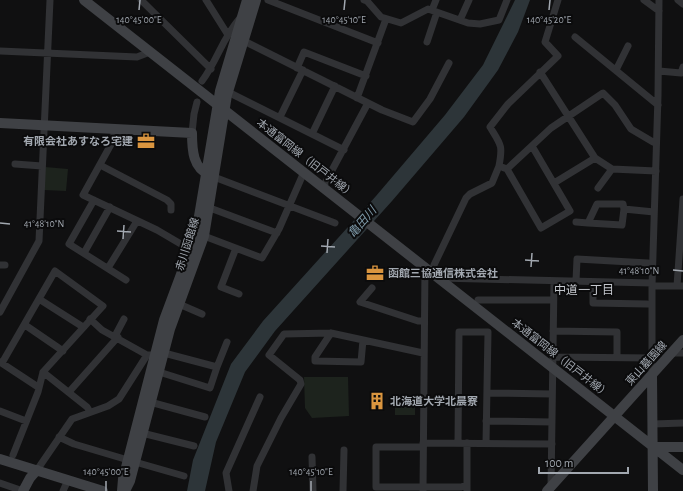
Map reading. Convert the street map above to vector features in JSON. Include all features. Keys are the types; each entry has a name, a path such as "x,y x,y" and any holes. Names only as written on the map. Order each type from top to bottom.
{"street":[{"path":"0,312 39,241 50,0"},
{"name":"本通富岡線（旧戸井線）","path":"84,0 355,211 376,229 430,266 439,278 553,362 653,447 683,470"},
{"path":"141,0 211,69"},
{"path":"206,0 228,35"},
{"path":"268,0 378,43"},
{"path":"364,0 368,1 381,17 401,23 428,9 460,20 480,24 499,20 507,0"},
{"path":"427,42 436,0"},
{"path":"460,20 469,0"},
{"path":"423,489 424,321 430,266 466,198 470,194 492,183 499,166 502,151 501,145 490,127 508,104 558,56 545,42 558,0"},
{"path":"644,0 659,10"},
{"path":"653,491 652,285 655,230 654,212 659,71 659,0"},
{"path":"678,0 683,4"},
{"name":"赤川函館線","path":"122,491 131,461 164,320 191,250 210,175 221,108 241,16 249,2"},
{"name":"赤川函館線","path":"221,108 228,92 244,41 249,2"},
{"path":"202,81 211,69 228,35 241,16"},
{"path":"358,98 386,19"},
{"path":"575,38 658,105"},
{"path":"244,41 368,103 413,122 430,99 449,63"},
{"path":"616,70 628,46"},
{"path":"0,51 137,57 150,52"},
{"path":"280,118 300,69 304,52 366,76"},
{"path":"659,71 681,73 683,67"},
{"path":"540,72 595,158 612,169 656,171"},
{"path":"312,134 335,86"},
{"path":"228,92 344,150"},
{"path":"507,169 551,128 603,93 615,105 631,129 653,142"},
{"path":"197,102 192,133 196,160 201,171 335,223"},
{"path":"323,187 368,103"},
{"path":"0,123 192,133"},
{"path":"114,129 114,139 84,195 110,207 191,250"},
{"path":"499,166 507,169 541,228 570,211 532,146"},
{"path":"554,183 595,158"},
{"path":"15,164 42,166"},
{"path":"100,165 167,200 171,204 171,210"},
{"path":"598,188 612,169"},
{"path":"204,236 262,258 277,233 304,172"},
{"name":"赤川函館線","path":"125,491 130,481 131,461 142,433 159,372 155,354 179,304 197,260 204,236 210,208 210,175"},
{"path":"439,278 576,281 680,286 683,199"},
{"path":"94,200 69,244 126,280"},
{"path":"576,222 588,223 622,225 624,209 623,204 597,204 588,223"},
{"path":"84,253 110,207"},
{"path":"210,208 277,233"},
{"path":"624,209 654,212"},
{"path":"108,268 137,221"},
{"path":"236,248 221,287 239,294"},
{"path":"576,281 577,259 648,263"},
{"path":"13,455 38,388 43,372 103,306 55,271 24,326 1,362 38,388"},
{"path":"549,489 552,444 554,281"},
{"path":"593,282 593,303 647,304"},
{"path":"372,288 360,302 418,321 424,321"},
{"path":"39,299 83,327"},
{"path":"478,300 553,300"},
{"path":"179,304 202,314"},
{"path":"90,320 102,330 155,354 217,367"},
{"path":"69,392 116,337 124,320"},
{"path":"24,326 62,351"},
{"path":"553,331 617,332 617,357"},
{"path":"458,443 459,332 488,332 486,443"},
{"path":"253,491 257,466 280,418 301,384 300,380 269,355 284,334 331,333 423,353"},
{"path":"331,333 315,357 315,361 361,362 363,340"},
{"name":"東山墓園線","path":"549,489 683,340"},
{"path":"159,372 210,388 227,342"},
{"path":"672,353 683,353"},
{"path":"0,483 23,491 30,478 72,419 108,406 119,399 143,364 155,354"},
{"path":"553,362 617,357 652,358"},
{"path":"43,372 69,392 90,412"},
{"path":"487,393 552,394"},
{"path":"229,491 226,473 260,397"},
{"path":"150,402 205,417"},
{"path":"0,411 26,421"},
{"path":"486,421 552,422"},
{"path":"653,424 683,423"},
{"path":"142,433 194,446"},
{"path":"59,437 74,444 184,476"},
{"path":"467,443 467,488 423,489 376,487 376,447 458,443 467,443 486,443 552,444"},
{"path":"653,447 683,447"},
{"path":"343,491 344,450"},
{"path":"312,457 313,491"},
{"path":"0,459 103,491"},
{"path":"63,491 68,480"}],"shaded area":[{"path":"45,167 68,169 66,191 44,190"},
{"path":"304,377 348,377 349,416 312,418 305,408"},
{"path":"395,405 415,406 415,415 395,415"}],"water":[{"name":"亀田川","path":"515,0 530,0 518,32 498,70 464,117 392,201 275,331 245,372 216,442 205,491 187,491 193,460 231,364 263,321 376,196 445,115 483,65"}],"place":[{"name":"有限会社あすなろ宅建","path":"146,141"},
{"name":"函館三協通信株式会社","path":"375,273"},
{"name":"北海道大学北晨寮","path":"377,401"}],"district":[{"name":"中道一丁目","path":"584,290"}]}
